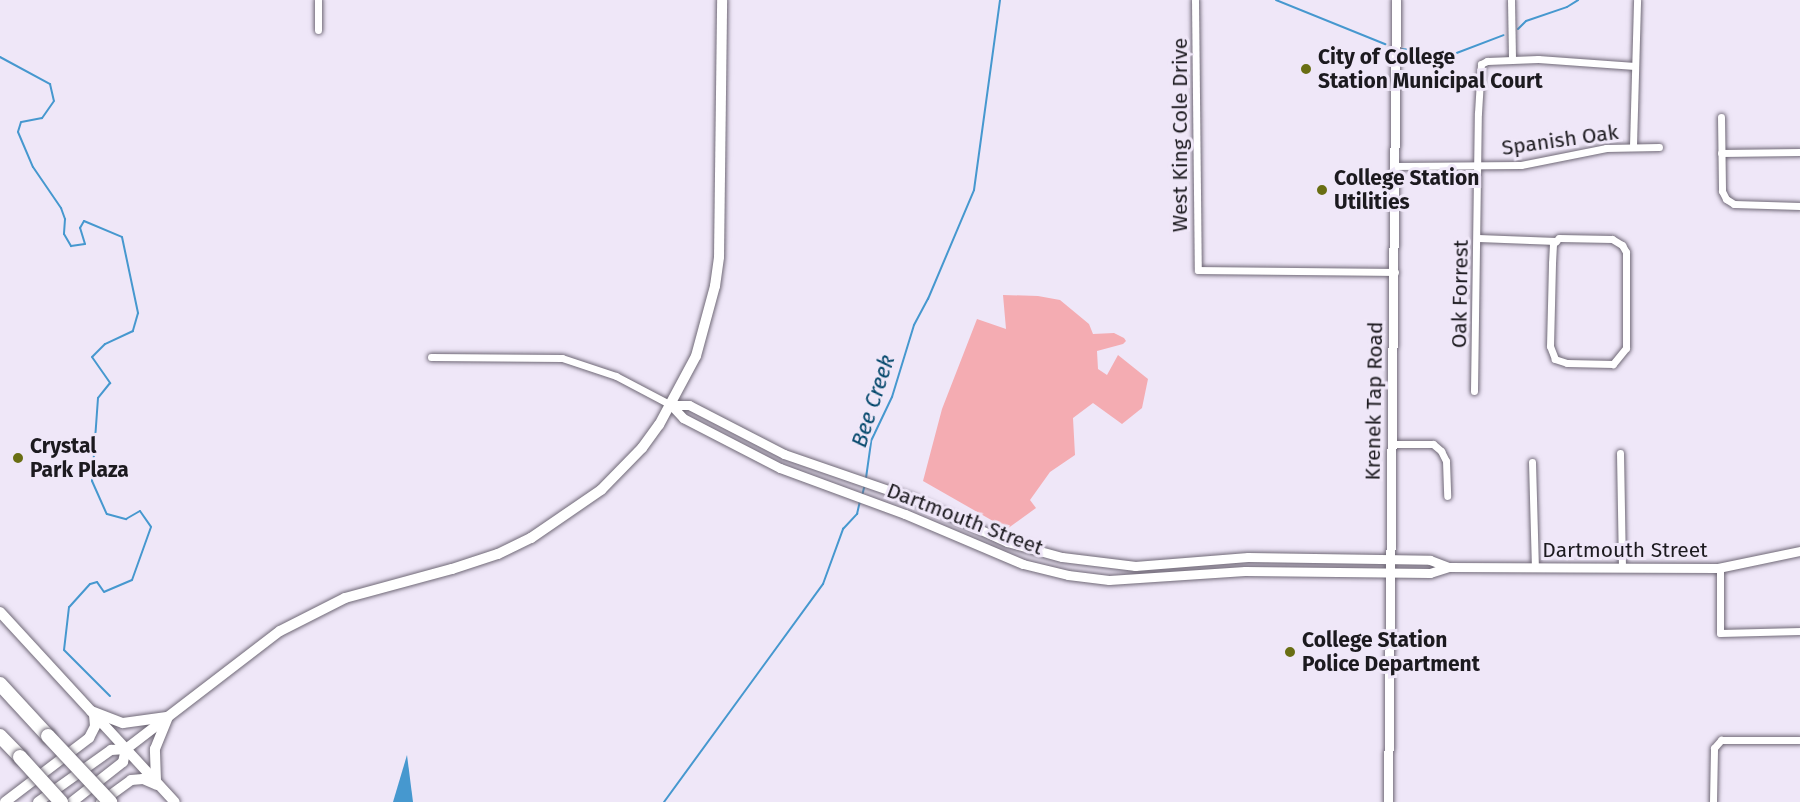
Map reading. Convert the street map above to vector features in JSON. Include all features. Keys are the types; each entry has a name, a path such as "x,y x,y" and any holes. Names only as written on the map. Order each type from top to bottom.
{"highway":[{"path":"0,684 110,802"},
{"path":"0,736 61,802"}],"main road":[{"path":"38,802 111,750 126,749 280,632 365,591 452,569 498,554 554,524 601,490 626,466 659,425 696,356 716,286 719,257 722,0"},
{"path":"0,612 175,802"},
{"path":"92,712 123,723 168,717"},
{"path":"5,802 89,738 95,726 92,712"},
{"path":"158,783 155,749 168,717"},
{"path":"72,802 123,762 126,749"},
{"path":"101,802 131,780 143,779 158,783"}],"street":[{"path":"318,0 318,30"},
{"name":"West King Cole Drive","path":"1196,0 1198,270 1395,272"},
{"name":"Krenek Tap Road","path":"1388,802 1396,0"},
{"path":"1511,0 1512,59"},
{"path":"1633,146 1637,0"},
{"name":"Oak Forrest","path":"1474,391 1479,73 1481,64 1487,61 1512,59 1635,66"},
{"path":"1722,117 1722,190 1726,199 1734,204 1800,206"},
{"name":"Spanish Oak","path":"1394,166 1521,165 1591,150 1633,146 1659,147"},
{"path":"1721,153 1800,152"},
{"path":"1478,238 1556,241 1559,238 1612,240 1622,245 1626,252 1626,348 1613,363 1567,363 1555,359 1550,346 1553,244 1556,241"},
{"name":"Dartmouth Street","path":"431,357 562,358 616,376 671,405 683,418 752,455 817,482 905,514 1023,564 1091,578 1152,579 1245,572 1430,573 1448,567 1720,568 1800,551"},
{"name":"Dartmouth Street","path":"671,405 689,405 760,444 911,498 1008,542 1039,552 1104,564 1135,566 1248,556 1430,560 1448,567"},
{"path":"1391,444 1433,444 1441,451 1446,461 1446,496"},
{"path":"1620,453 1622,567"},
{"path":"1532,462 1535,567"},
{"path":"1720,568 1720,633 1800,631"},
{"path":"1713,802 1714,748 1721,740 1800,740"}],"shaded area":[{"path":"1003,295 1038,296 1060,300 1089,324 1093,334 1114,333 1126,341 1123,344 1097,351 1098,369 1107,375 1118,355 1148,379 1142,408 1122,424 1093,403 1073,418 1075,455 1050,472 1030,500 1036,508 1007,529 923,481 942,409 977,319 1006,329"}],"water":[{"path":"407,755 413,802 393,802"}],"waterway":[{"name":"Bee Creek","path":"866,478 871,441 892,397 914,325 928,299 974,190 1000,0"},
{"path":"1276,0 1385,44"},
{"path":"1518,29 1526,21 1567,7 1578,0"},
{"path":"1402,49 1454,54 1504,35"},
{"path":"0,57 50,84 54,101 42,118 21,122 18,132 33,167 61,208 65,219 64,234 71,246 85,244 80,228 84,221 122,237 138,313 133,331 105,344 92,357 110,383 98,398 92,481 107,514 126,519 140,511 151,527 132,580 104,592 97,582 90,584 69,607 64,650 110,696"},
{"name":"Bee Creek","path":"862,496 865,484"},
{"name":"Bee Creek","path":"664,802 823,584 843,529 857,514 860,501"}],"place":[{"name":"City of College Station Municipal Court","path":"1306,69"},
{"name":"College Station Utilities","path":"1322,190"},
{"name":"Crystal Park Plaza","path":"18,458"},
{"name":"College Station Police Department","path":"1290,652"}]}
